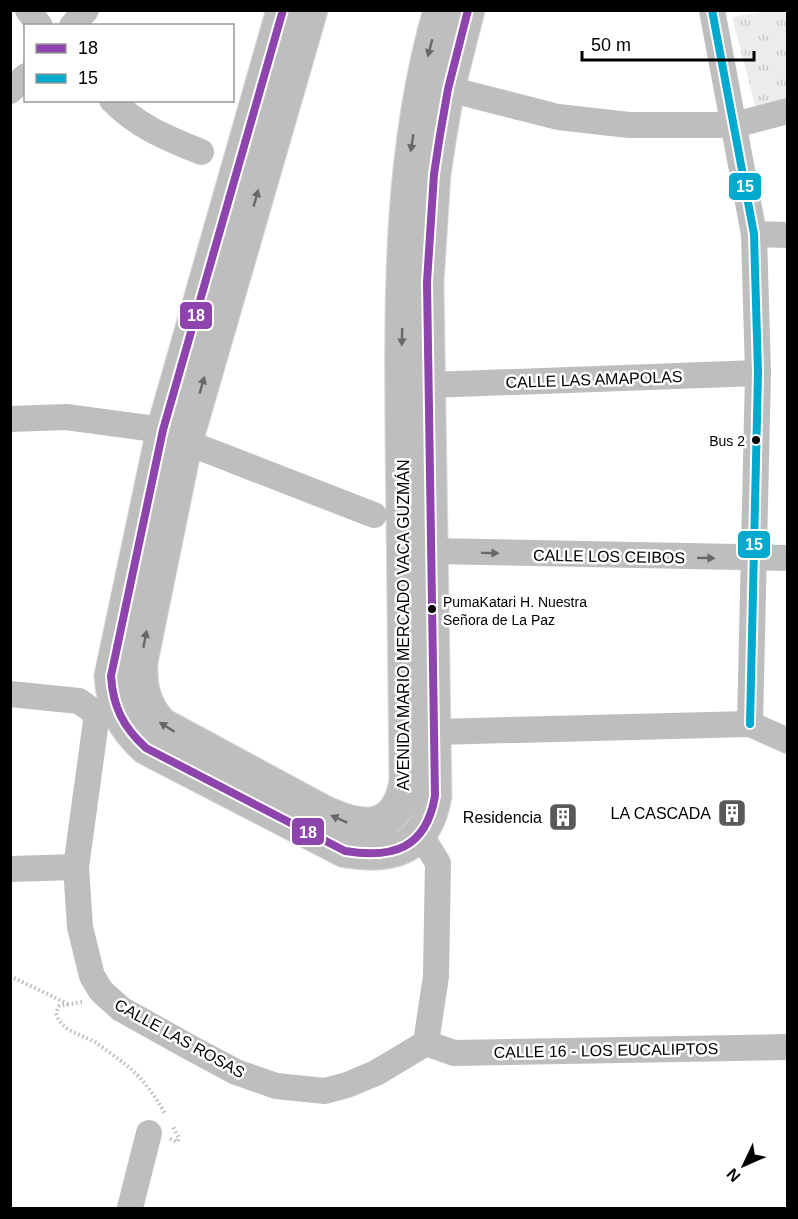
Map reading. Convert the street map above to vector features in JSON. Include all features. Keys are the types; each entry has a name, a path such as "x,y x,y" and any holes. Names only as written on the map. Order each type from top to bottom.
{"main road":[{"name":"AVENIDA MARIO MERCADO VACA GUZMÁN","path":"119,706 140,679 174,436 283,10"},
{"name":"AVENIDA MARIO MERCADO VACA GUZMÁN","path":"174,436 311,10"},
{"name":"AVENIDA MARIO MERCADO VACA GUZMÁN","path":"434,87 440,10"},
{"name":"AVENIDA MARIO MERCADO VACA GUZMÁN","path":"119,706 127,728 146,748 345,851 370,855 386,854 405,848 420,834 431,817 435,796 431,551 404,227 409,158 434,87 468,10"},
{"name":"AVENIDA MARIO MERCADO VACA GUZMÁN","path":"119,706 150,712 160,724 347,823 367,825 394,813 403,803 406,781 416,385"},
{"path":"394,813 420,834"}],"street":[{"path":"28,10 38,24"},
{"path":"74,24 86,10"},
{"path":"712,10 754,234 758,373 750,724"},
{"path":"10,91 24,78"},
{"path":"434,87 558,117 629,125 734,125 788,111"},
{"path":"114,102 127,116 154,133 201,152"},
{"path":"754,234 788,235"},
{"name":"CALLE LAS AMAPOLAS","path":"416,385 758,373"},
{"path":"10,419 66,417 174,436 374,515"},
{"name":"CALLE LOS CEIBOS","path":"431,551 754,560 788,558"},
{"path":"10,694 119,706"},
{"name":"CALLE LAS ROSAS","path":"119,706 76,867 80,927 92,975 104,994 121,1009 190,1048 236,1072 276,1086 325,1091 347,1085 376,1073 426,1043"},
{"path":"434,732 750,724 788,741"},
{"path":"420,834 438,862 436,976 426,1043"},
{"path":"10,868 76,867"},
{"name":"CALLE 16 - LOS EUCALIPTOS","path":"426,1043 454,1053 788,1047"},
{"path":"130,1209 149,1133"}],"path":[{"path":"10,976 69,1005"},
{"path":"104,994 86,1002 59,1006 56,1013 58,1020 71,1031 96,1043 135,1073 150,1089 179,1138 177,1142 149,1133"}],"green space":[{"path":"768,11 787,11 787,105 758,116 732,17"}],"transit line":[{"name":"18","path":"283,10 163,430 111,676 112,687 117,707 125,724 146,748 345,851 363,853 393,851 405,846 424,828 431,814 435,796 427,282 434,174 448,89 468,10"},
{"name":"15","path":"712,10 754,234 758,373 750,724"}],"place":[{"name":"Bus 2","path":"756,440"},
{"name":"PumaKatari H. Nuestra Señora de La Paz","path":"432,609"},
{"name":"LA CASCADA","path":"732,813"},
{"name":"Residencia","path":"563,817"}]}
